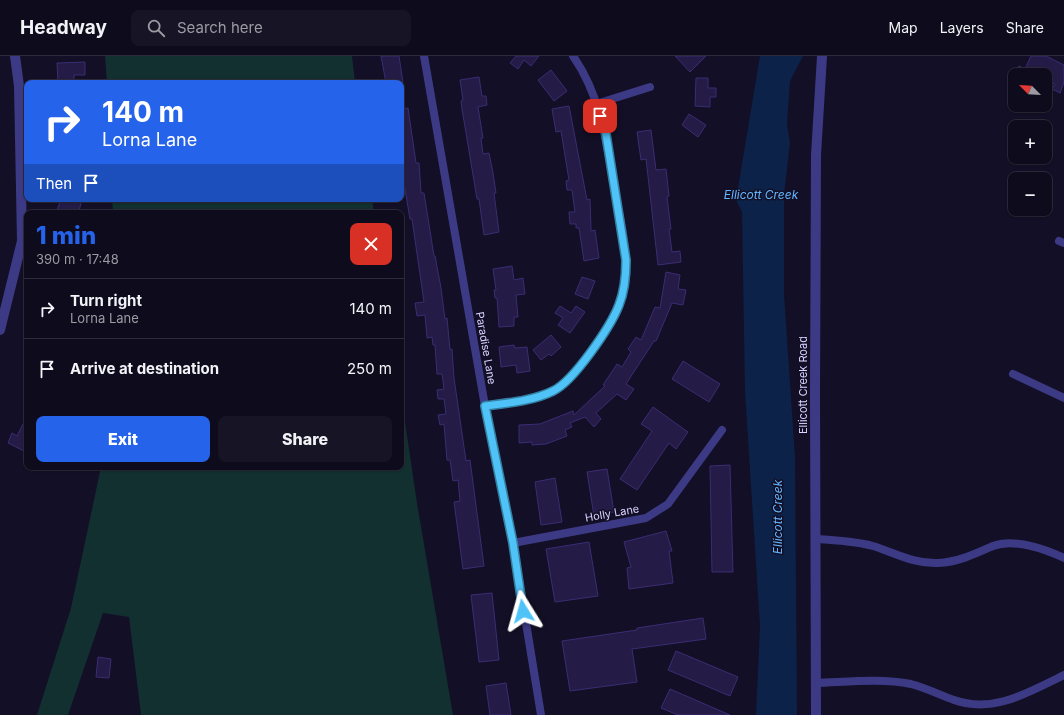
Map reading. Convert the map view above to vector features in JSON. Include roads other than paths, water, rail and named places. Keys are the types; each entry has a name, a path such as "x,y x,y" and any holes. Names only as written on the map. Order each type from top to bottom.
{"street":[{"path":"0,330 22,241 19,94 15,56"},
{"name":"Paradise Lane","path":"424,56 485,406 513,543 541,715"},
{"path":"485,406 538,397 554,391 566,383 575,374 608,326 620,305 626,277 626,260 605,128 589,83 573,56"},
{"name":"Ellicott Creek Road","path":"816,715 816,156 822,56"},
{"path":"596,104 650,87"},
{"path":"1013,374 1064,398"},
{"name":"Holly Lane","path":"513,543 646,518 668,504 722,430"},
{"path":"816,539 843,540 859,543 911,560 926,563 955,561 994,546 1008,544 1035,547 1064,558"},
{"path":"816,683 896,682 926,688 955,701 985,705 1012,700 1064,675"}],"water":[{"name":"Ellicott Creek","path":"760,56 803,56 790,81 787,124 790,143 784,195 784,294 795,457 797,715 756,715 760,626 745,392 742,212 736,200"}]}
